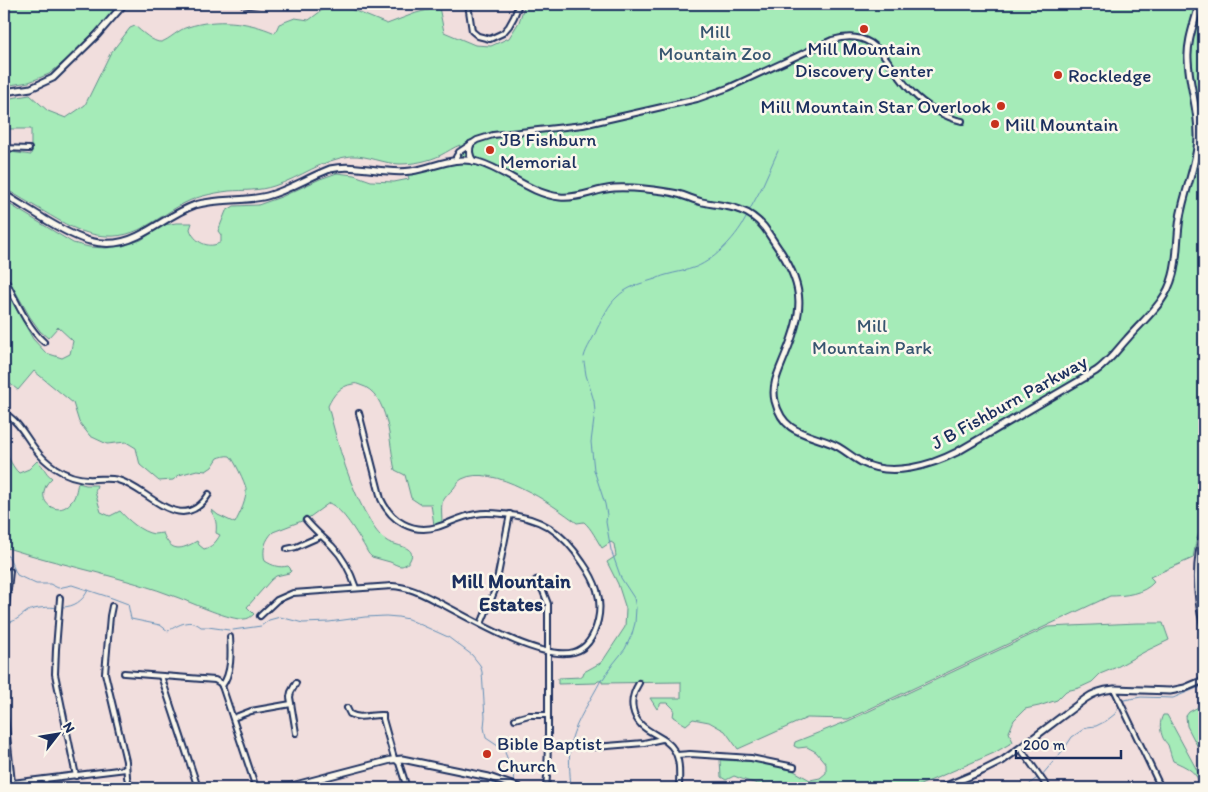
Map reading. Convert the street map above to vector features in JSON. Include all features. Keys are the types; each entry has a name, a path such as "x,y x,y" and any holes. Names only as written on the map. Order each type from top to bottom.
{"street":[{"path":"4,92 31,88 53,78 97,35 124,4"},
{"path":"242,4 257,4"},
{"path":"468,4 472,31 478,36 490,39 503,33 509,26 519,4"},
{"name":"J B Fishburn Parkway","path":"4,194 69,233 95,243 110,244 138,236 179,212 197,205 266,196 338,167 411,171 456,160 473,161 496,169 535,190 551,196 575,196 616,187 674,193 734,208 753,217 764,227 790,267 796,281 799,312 795,330 774,385 780,414 788,425 798,432 835,445 865,464 887,469 915,467 937,462 957,452 1102,367 1153,313 1165,296 1174,274 1180,218 1197,149 1198,123 1188,58 1189,43 1199,4"},
{"path":"456,160 458,152 471,144 483,138 501,133 583,125 697,99 728,88 832,40 843,37 862,39 874,45 882,52 906,85 922,101 944,115 962,121"},
{"path":"471,144 469,150 473,161"},
{"path":"4,148 29,148"},
{"path":"4,279 31,326 44,342"},
{"path":"4,413 16,422 42,457 69,475 84,479 120,481 174,511 184,512 193,509 204,501 209,494"},
{"path":"260,616 277,600 292,593 392,586 405,587 417,591 521,643 548,651 569,653 578,650 586,645 594,631 600,609 598,593 593,580 571,546 548,526 526,517 488,513 426,528 414,528 396,520 387,510 381,499 359,413"},
{"path":"481,624 495,590 510,514"},
{"path":"306,520 345,562 356,588"},
{"path":"1204,532 1199,557 1198,583 1204,627"},
{"path":"287,549 321,536"},
{"path":"4,625 10,572"},
{"path":"536,580 548,604 546,788"},
{"path":"60,598 55,674 76,776"},
{"path":"112,606 105,673 126,762 130,788"},
{"path":"222,686 226,680 230,664 230,637"},
{"path":"124,673 215,680 222,686 256,788"},
{"path":"161,676 198,788"},
{"path":"941,788 992,766 1020,748 1090,695 1114,689 1170,691 1185,688 1204,680"},
{"path":"296,683 290,697 296,733"},
{"path":"639,683 633,701 635,716 643,728 671,745 677,755 679,764 679,788"},
{"path":"1114,689 1161,788"},
{"path":"233,718 251,711 291,704"},
{"path":"4,707 12,783"},
{"path":"348,708 350,714 357,717 383,715 394,758 398,763 407,788"},
{"path":"515,719 529,715 547,715"},
{"path":"595,746 662,740"},
{"path":"1020,748 1048,788"},
{"path":"677,755 690,754 751,758 794,767"},
{"path":"284,788 396,759 489,777 520,788"},
{"path":"4,784 126,770"},
{"path":"45,779 46,788"}],"green space":[{"path":"4,4 119,4 69,58 49,74 29,82 4,86"},
{"name":"Mill Mountain Park","path":"338,4 387,24 439,7 444,32 475,45 491,46 509,38 519,22 525,4 1204,4 1204,517 1193,558 1150,577 1154,582 1139,592 1110,596 848,719 807,718 738,749 725,731 709,722 693,719 686,725 673,717 674,709 668,703 661,703 657,709 650,698 681,698 681,682 602,683 602,681 598,681 596,683 558,684 558,678 582,677 584,672 602,662 625,627 626,609 618,584 607,562 616,556 614,544 611,542 602,548 584,522 577,523 522,488 490,476 475,476 459,481 442,503 442,523 434,525 431,504 420,504 411,498 405,475 395,470 383,409 377,398 370,390 357,384 344,387 332,398 328,406 341,452 357,497 375,529 383,538 411,552 410,560 405,565 398,566 372,557 344,516 329,503 307,519 273,532 270,535 264,549 265,561 276,566 288,566 291,571 276,576 271,580 247,607 253,615 247,619 238,619 222,615 136,583 4,547 4,451 19,473 29,469 37,461 42,465 47,474 52,478 46,485 44,494 47,504 51,507 61,509 71,502 76,493 78,483 97,485 95,492 101,512 110,516 120,511 144,531 154,534 163,533 169,544 177,548 197,541 204,549 212,546 220,535 216,533 216,522 211,511 235,523 243,506 246,488 230,456 218,458 212,467 206,471 197,470 179,475 173,480 159,481 140,465 136,448 126,442 107,444 90,436 79,422 73,403 34,371 18,390 4,379 4,287 33,339 46,353 62,358 70,354 73,341 58,327 48,338 40,331 9,280 9,257 4,248 4,201 73,243 89,247 123,246 141,240 164,225 176,223 192,223 190,229 195,238 202,243 212,245 221,242 221,235 218,231 226,211 234,206 258,205 337,173 354,175 371,181 394,182 409,179 407,172 456,161 460,145 436,157 410,163 394,164 357,156 341,158 268,188 222,192 190,200 133,232 120,236 106,236 81,231 65,224 4,188 4,151 31,155 31,129 4,128 4,99 30,95 48,111 66,118 85,105 110,54 130,28 135,26 151,39 158,42 185,28 210,22 243,23 275,33 279,24 295,18 309,20 325,8"},
{"path":"1163,623 1169,640 1100,674 1092,682 1066,691 1057,700 1025,709 1014,720 1009,732 1013,742 994,753 918,786 912,788 802,788 797,784 773,786 750,782 734,776 726,780 721,777 720,760 761,762 794,771 810,780 820,778 826,773 826,764 816,752 807,747 798,748 794,746 795,742 848,721 1048,627"},
{"path":"1204,704 1204,759 1187,726 1186,716 1189,712"},
{"path":"1163,715 1167,715 1204,783 1204,788 1201,788 1195,774 1173,761 1161,732 1160,724"}],"waterway":[{"path":"749,211 778,151"},
{"path":"584,357 614,300 629,288 638,284 704,263 726,246 747,216"},
{"path":"571,788 571,741 580,717 601,680 625,649 635,623 636,608 634,598 621,578 611,550 605,504 594,470 591,442 595,412 594,401 584,362"},
{"path":"4,554 9,557 17,575 36,584 50,584 58,588 72,585 128,604 131,619 160,625 168,631 189,622 201,627 229,630"},
{"path":"62,607 78,603 88,590"},
{"path":"7,623 16,620 31,610 46,607 57,608"},
{"path":"233,630 261,626 269,620 280,617 303,623 386,616 408,619 448,637 472,655 480,665 486,738 504,750 515,783"},
{"path":"1123,702 1124,700 1141,697 1173,698 1204,687"},
{"path":"1042,775 1072,737 1087,727 1096,726 1106,721 1115,714 1120,705"},
{"path":"1026,788 1039,777"},
{"path":"457,788 484,780 504,788"}],"place":[{"name":"Mill Mountain Discovery Center","path":"864,29"},
{"name":"Rockledge","path":"1058,75"},
{"name":"Mill Mountain Star Overlook","path":"1001,106"},
{"name":"Mill Mountain","path":"995,124"},
{"name":"JB Fishburn Memorial","path":"490,150"},
{"name":"Bible Baptist Church","path":"487,754"}],"district":[{"name":"Mill Mountain Estates","path":"511,592"}],"park label":[{"name":"Mill Mountain Zoo","path":"715,42"}]}
